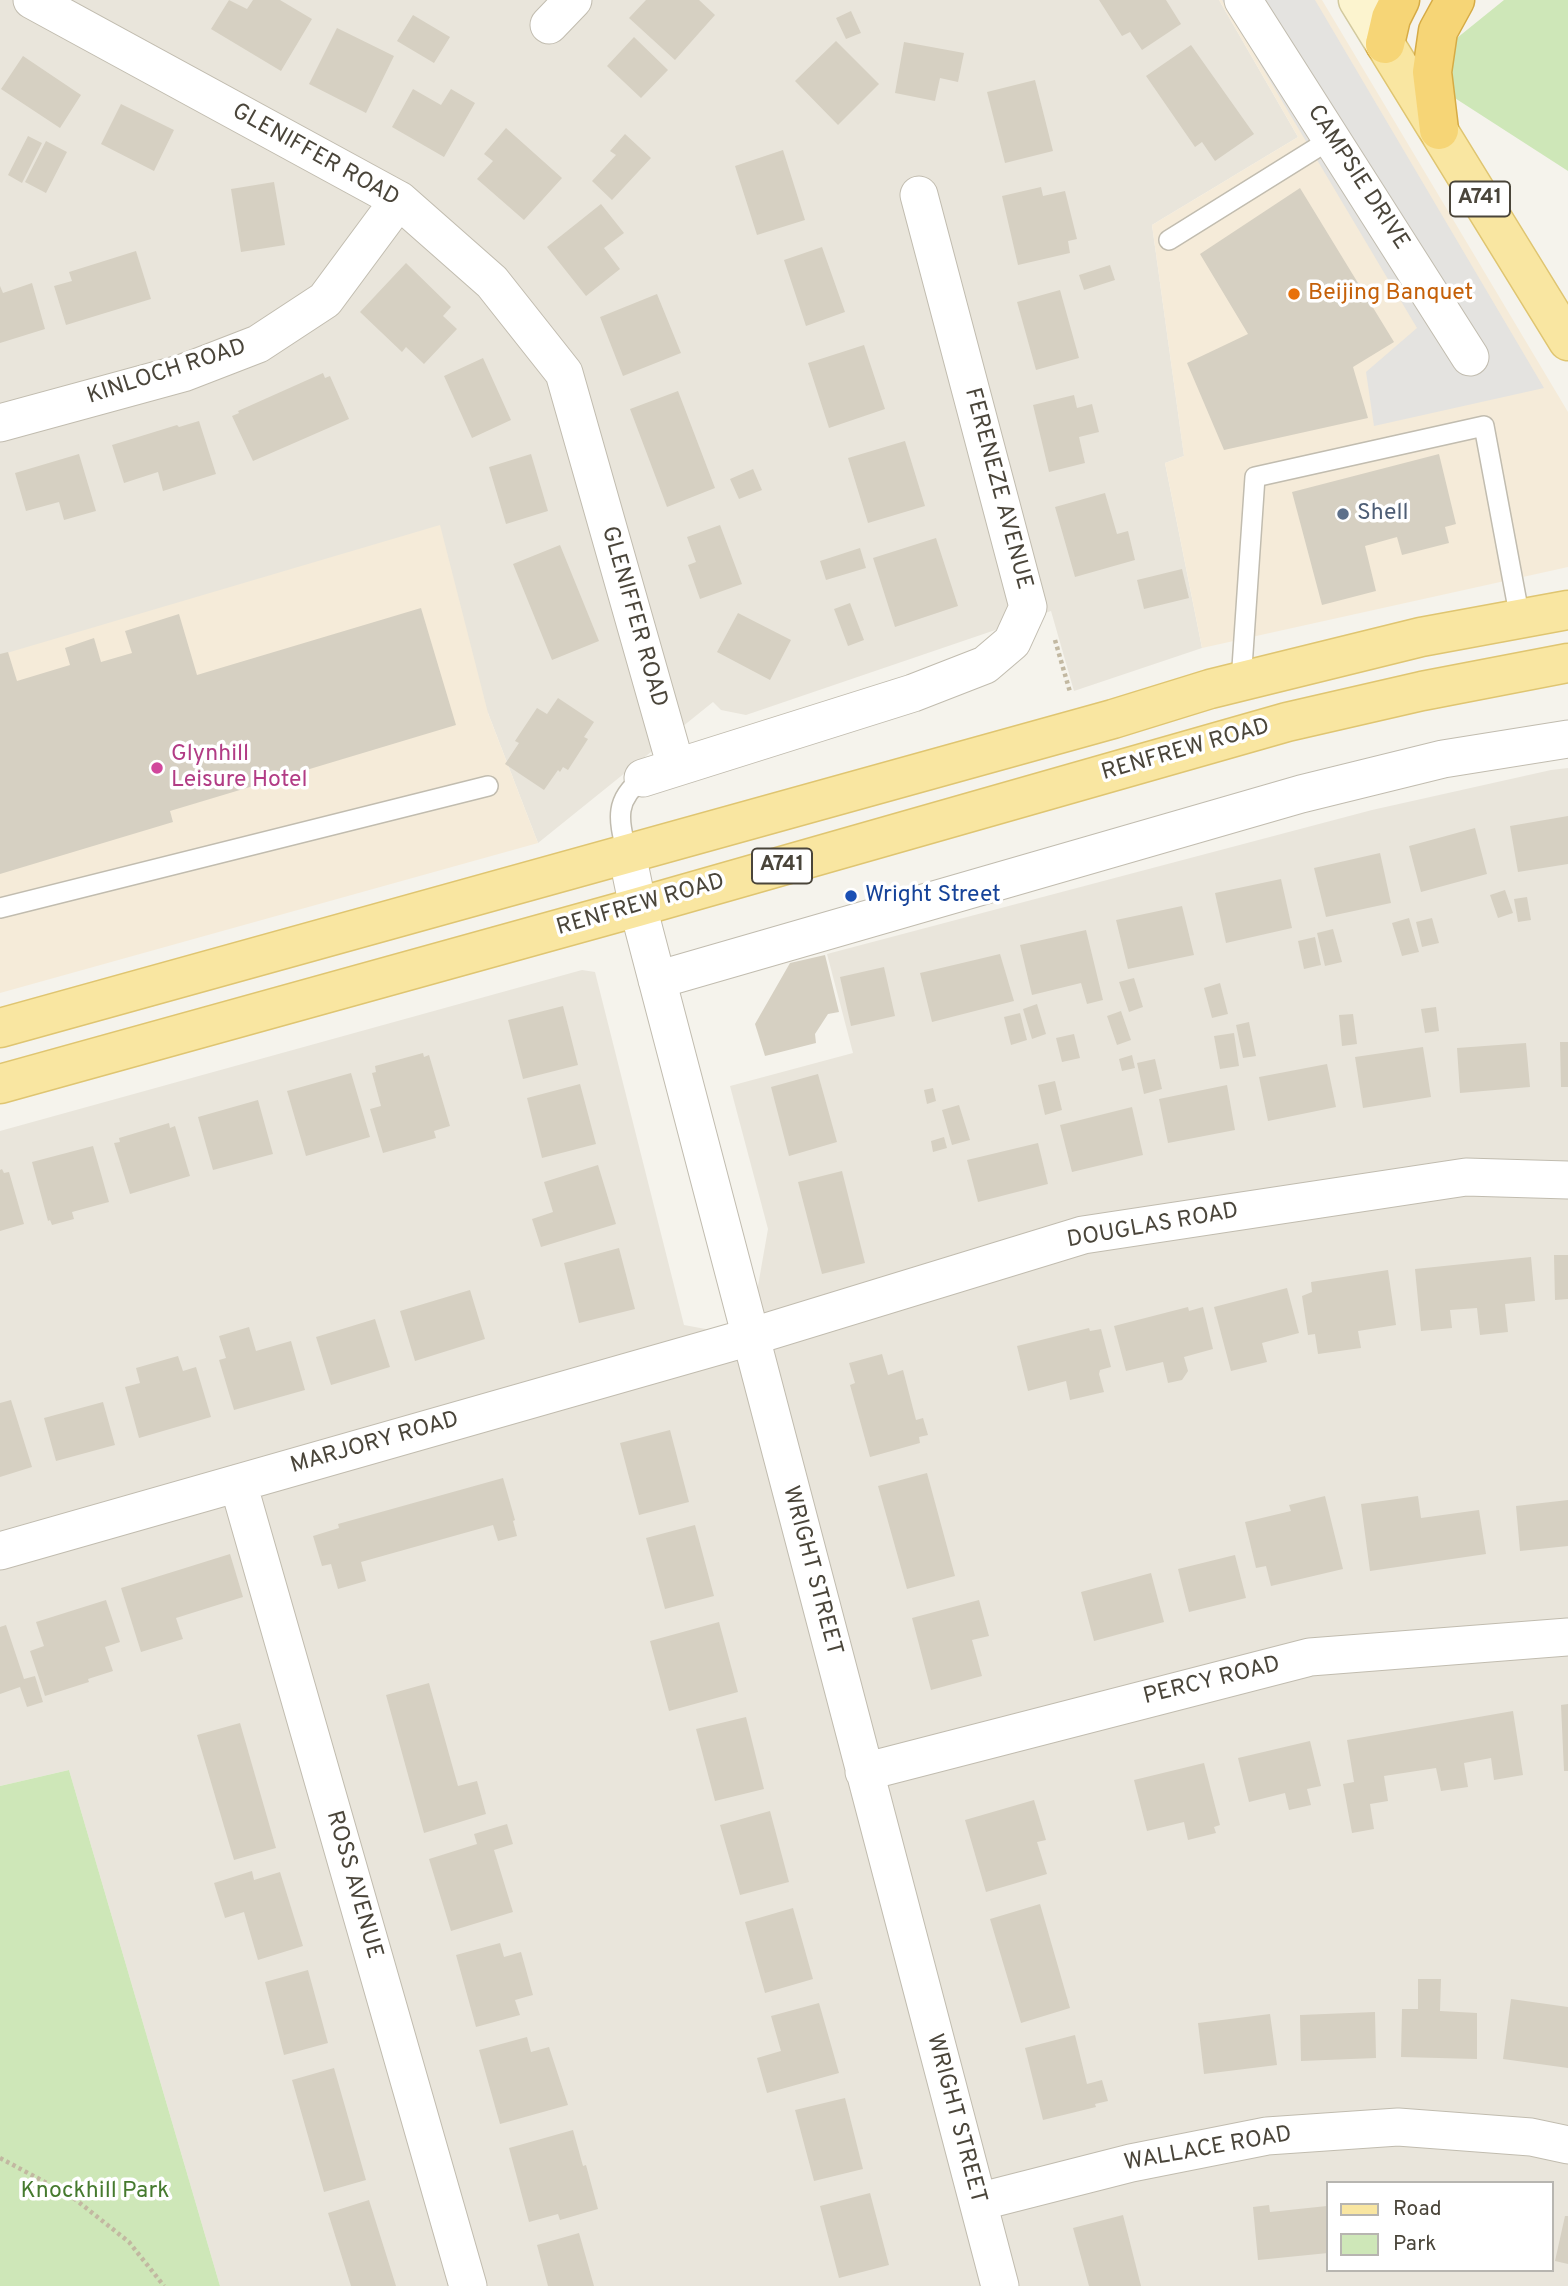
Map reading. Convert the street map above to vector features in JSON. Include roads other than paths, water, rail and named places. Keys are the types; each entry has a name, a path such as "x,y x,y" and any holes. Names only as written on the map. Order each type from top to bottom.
{"highway":[{"path":"1385,44 1391,18 1400,0"},
{"path":"1439,131 1432,72 1438,31 1455,0"}],"main road":[{"name":"A741","path":"1385,44 1568,341"},
{"name":"A741","path":"1521,267 1568,312"},
{"name":"A741","path":"0,1028 1241,682 1421,637 1568,610"},
{"name":"RENFREW ROAD","path":"0,1084 638,907 1287,722 1422,691 1568,663"}],"street":[{"name":"CAMPSIE DRIVE","path":"1243,0 1470,356"},
{"path":"1358,0 1385,44"},
{"name":"GLENIFFER ROAD","path":"50,4 399,201 492,282 564,373 660,772"},
{"name":"FERENEZE AVENUE","path":"660,772 913,693 985,665 1012,642 1028,607 919,195"},
{"name":"KINLOCH ROAD","path":"0,423 183,373 258,344 325,300 399,201"},
{"path":"657,980 1301,794 1443,759 1568,739"},
{"name":"WRIGHT STREET","path":"627,854 657,980 1000,2286"},
{"name":"DOUGLAS ROAD","path":"750,1337 1083,1235 1466,1177 1568,1180"},
{"name":"MARJORY ROAD","path":"0,1551 750,1337"},
{"name":"ROSS AVENUE","path":"237,1483 468,2286"},
{"name":"PERCY ROAD","path":"864,1772 1310,1657 1568,1637"},
{"name":"WALLACE ROAD","path":"978,2203 1131,2163 1267,2136 1398,2127 1531,2137 1568,2145"}],"lane":[{"path":"1169,240 1331,139"},
{"path":"1241,682 1255,477 1483,426 1520,619"},
{"path":"627,854 620,822 622,801 631,788 660,772"},
{"path":"0,908 488,786"}],"place":[{"name":"Beijing Banquet","path":"1294,294"},
{"name":"Shell","path":"1343,514"},
{"name":"Glynhill Leisure Hotel","path":"157,768"},
{"name":"Wright Street","path":"851,896"}],"park label":[{"name":"Knockhill Park","path":"95,2192"}]}
